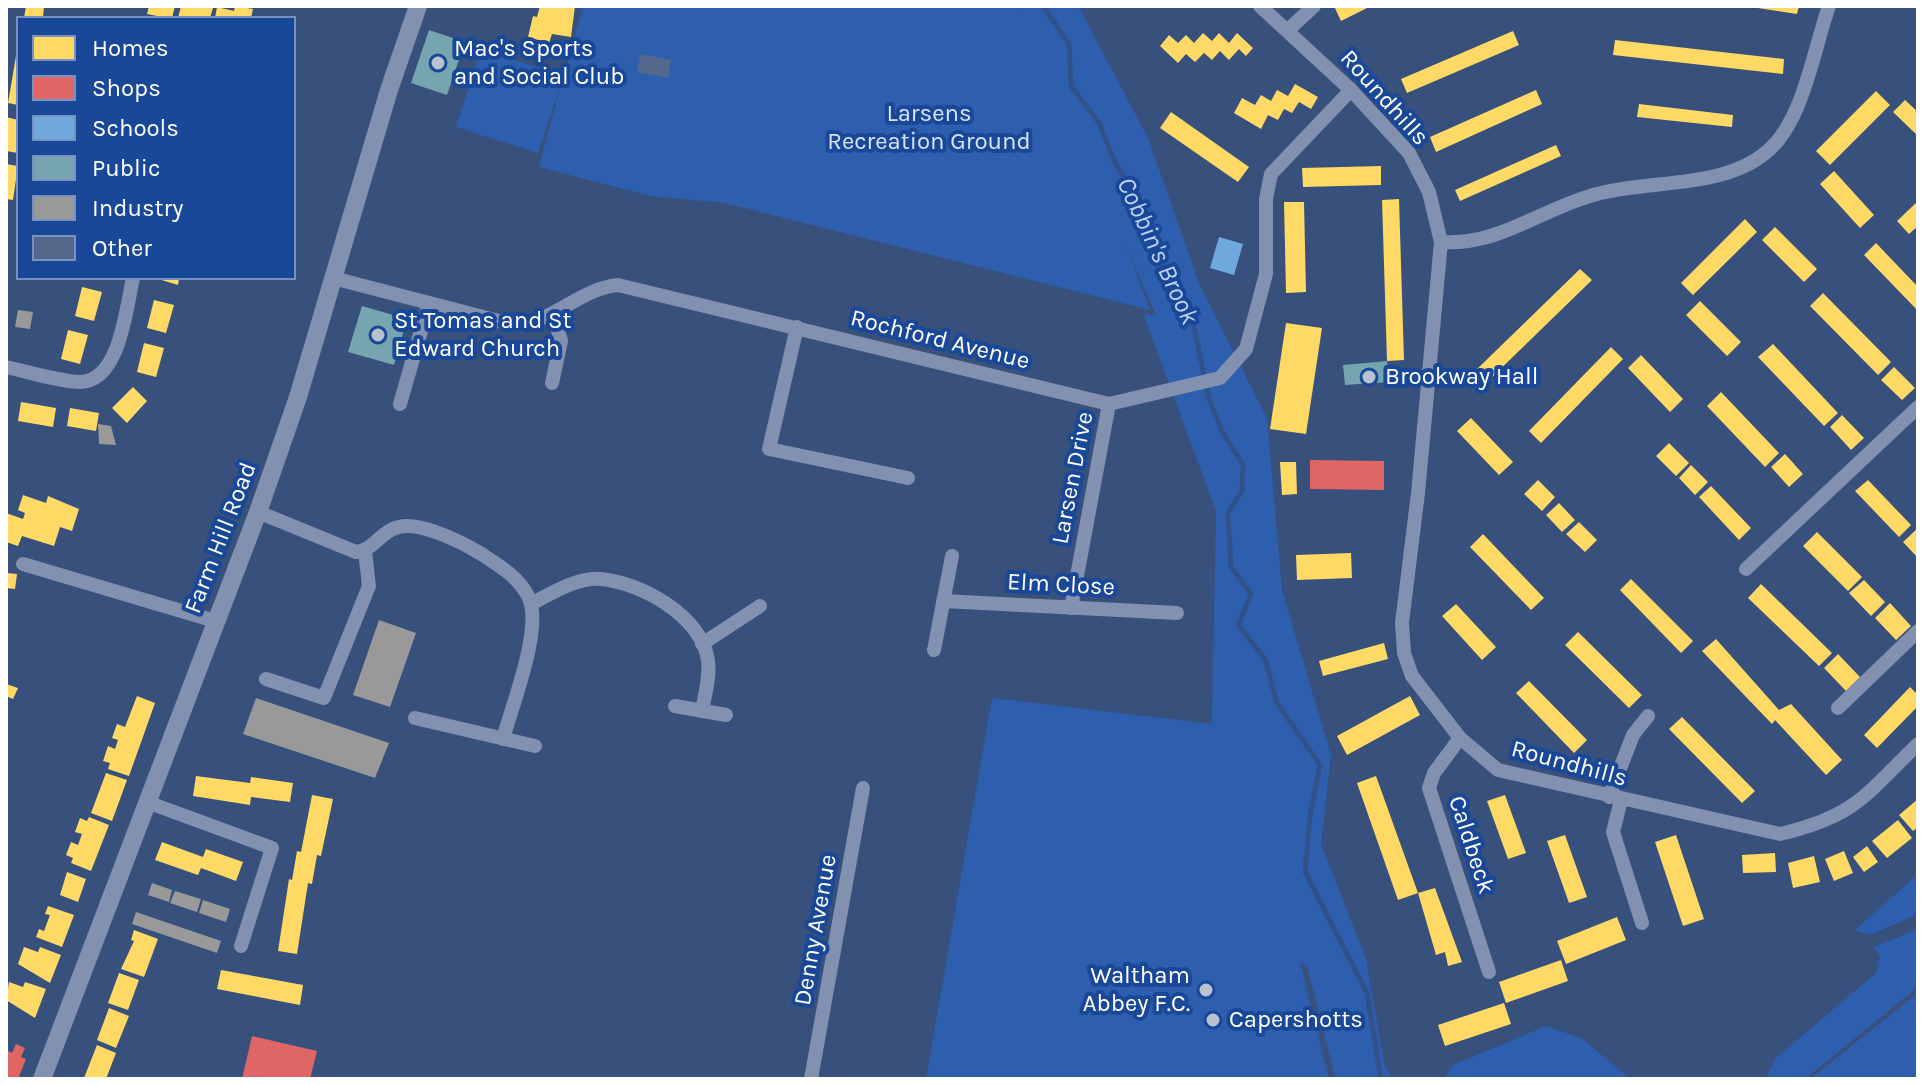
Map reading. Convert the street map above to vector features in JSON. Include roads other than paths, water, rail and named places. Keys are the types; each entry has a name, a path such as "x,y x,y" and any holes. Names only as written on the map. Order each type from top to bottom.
{"street":[{"name":"Farm Hill Road","path":"42,1079 258,512 418,6"},
{"name":"Roundhills","path":"1260,6 1351,90 1409,153 1429,192 1441,242 1418,493 1402,623 1404,653 1412,676 1460,738 1498,770 1780,834 1820,824 1853,808 1918,744"},
{"path":"1288,30 1314,6"},
{"path":"1441,242 1461,243 1510,232 1598,193 1710,176 1744,166 1771,148 1794,119 1829,6"},
{"name":"Rochford Avenue","path":"333,278 514,325 535,324 597,287 618,285 1109,404 1220,378 1246,349 1266,274 1266,199 1271,174 1351,90"},
{"path":"6,367 79,382 97,378 106,371 115,354 133,280"},
{"path":"400,404 429,303"},
{"path":"552,383 561,341 553,313"},
{"path":"797,327 769,449 908,478"},
{"name":"Larsen Drive","path":"1071,608 1109,404"},
{"path":"1746,569 1918,407"},
{"path":"258,512 356,552 365,551 379,536 394,527 409,526 473,548 510,573 531,604 534,619 503,739"},
{"path":"266,679 324,698 369,586 365,551"},
{"path":"934,650 952,556"},
{"path":"23,564 215,621"},
{"path":"531,604 570,585 599,579 647,591 679,613 702,644 708,676 702,711"},
{"name":"Elm Close","path":"943,601 1177,613"},
{"path":"702,644 760,606"},
{"path":"1838,708 1918,631"},
{"path":"675,706 726,715"},
{"path":"1642,923 1613,832 1615,798 1633,735 1648,716"},
{"path":"415,718 535,746"},
{"name":"Caldbeck","path":"1460,738 1434,773 1429,788 1489,972"},
{"name":"Denny Avenue","path":"811,1079 863,788"},
{"path":"147,802 272,848 241,946"}],"waterway":[{"name":"Cobbin's Brook","path":"1043,6 1069,44 1071,86 1099,123 1115,163 1136,195 1144,233 1194,327 1209,399 1222,431 1243,465 1242,491 1228,513 1231,567 1251,594 1238,625 1265,659 1277,703 1320,765 1310,816 1305,872 1367,993 1381,1079"}],"place":[{"name":"Mac's Sports and Social Club","path":"438,63"},
{"name":"St Tomas and St Edward Church","path":"378,335"},
{"name":"Brookway Hall","path":"1369,377"},
{"name":"Waltham Abbey F.C.","path":"1206,990"},
{"name":"Capershotts","path":"1213,1020"}],"park label":[{"name":"Larsens Recreation Ground","path":"929,128"}]}
